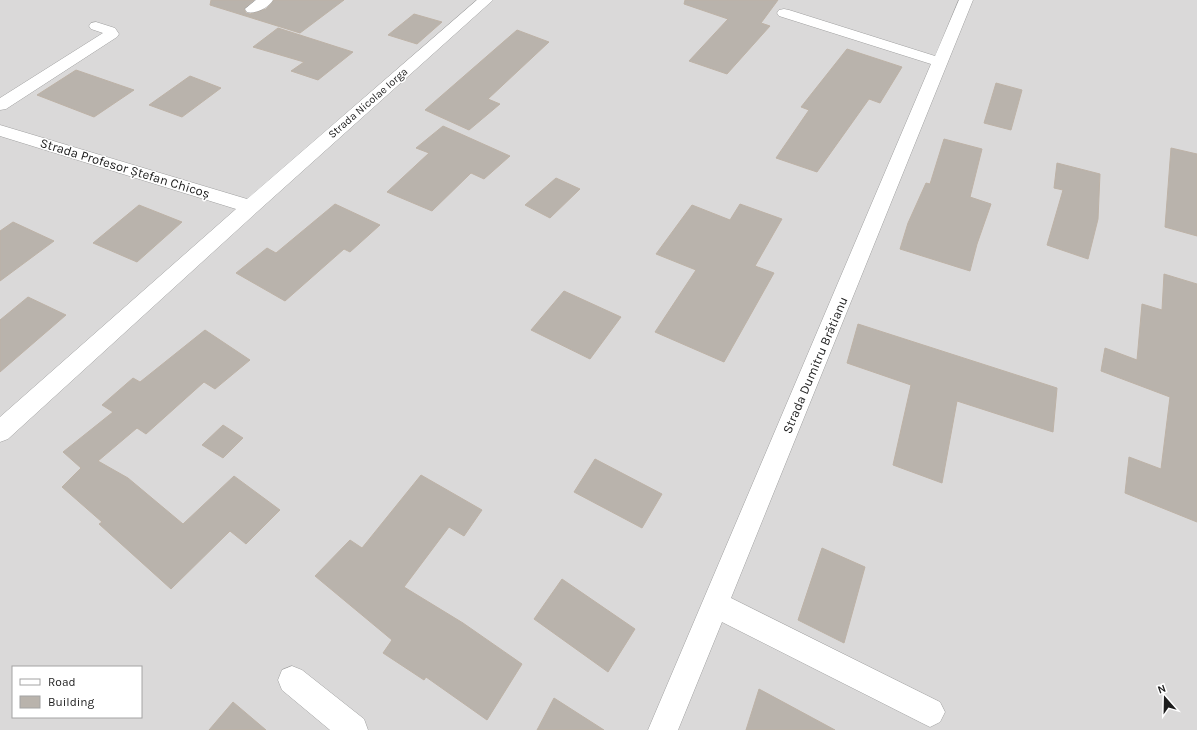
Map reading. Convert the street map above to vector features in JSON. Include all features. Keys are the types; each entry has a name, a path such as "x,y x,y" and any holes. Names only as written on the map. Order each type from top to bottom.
{"street":[{"path":"252,9 266,0"},
{"name":"Strada Nicolae Iorga","path":"0,432 250,207 486,0"},
{"name":"Strada Dumitru Brătianu","path":"663,730 966,0"},
{"path":"784,13 940,62"},
{"path":"0,105 112,34 110,31 96,26"},
{"name":"Strada Profesor Ștefan Chicoș","path":"0,130 250,207"},
{"path":"715,604 930,712"},
{"path":"292,680 353,730"}],"shaded area":[{"path":"0,0 1197,0 1197,730 0,730"}],"building":[{"path":"211,0 254,0 244,9 246,13 250,14 266,9 274,0 344,0 300,33 210,5"},
{"path":"685,0 778,0 761,23 770,26 727,74 689,61 728,19 684,4"},
{"path":"414,14 442,22 417,44 388,35"},
{"path":"278,28 353,52 318,80 291,71 304,62 253,47"},
{"path":"517,30 549,42 488,99 500,104 469,130 425,110"},
{"path":"847,49 902,67 880,103 869,99 817,172 776,158 809,110 801,107"},
{"path":"76,70 134,90 94,117 37,95"},
{"path":"190,76 221,88 182,117 149,105"},
{"path":"996,83 1022,90 1011,130 984,123"},
{"path":"443,126 510,156 484,179 471,173 432,211 387,192 429,153 416,148"},
{"path":"944,139 982,149 970,197 991,204 977,244 970,271 900,249 908,223 926,183 930,184"},
{"path":"1171,148 1197,154 1197,236 1165,227"},
{"path":"1057,163 1100,174 1098,219 1088,259 1047,245 1063,190 1054,188"},
{"path":"556,178 580,189 550,218 525,205"},
{"path":"335,204 380,225 350,252 344,249 285,301 236,273 267,248 276,253"},
{"path":"740,204 782,219 755,266 774,273 724,362 655,332 696,270 656,254 692,205 730,220"},
{"path":"139,205 182,222 137,262 93,243"},
{"path":"13,222 54,241 0,281 0,231"},
{"path":"1164,274 1197,284 1197,522 1125,493 1129,457 1161,469 1170,397 1101,371 1105,348 1137,360 1142,304 1162,310"},
{"path":"564,291 621,317 590,359 531,330"},
{"path":"28,297 66,315 0,372 0,320"},
{"path":"858,324 1057,388 1053,432 957,401 942,483 893,465 911,385 847,363"},
{"path":"205,330 250,360 215,389 204,382 146,434 137,428 98,461 128,478 183,524 234,476 280,510 246,544 230,531 171,589 99,524 102,522 62,487 81,468 63,452 113,412 102,405 133,378 140,382"},
{"path":"223,425 243,438 223,458 202,445"},
{"path":"595,459 662,494 642,528 574,492"},
{"path":"421,475 482,510 464,536 449,527 404,587 463,623 522,664 487,720 426,677 424,680 383,653 392,640 315,576 350,540 362,548"},
{"path":"822,548 865,567 844,643 798,620"},
{"path":"562,579 635,629 608,672 534,619"},
{"path":"759,689 835,730 746,730"},
{"path":"554,698 604,730 537,730"},
{"path":"233,702 266,730 209,730"}]}
